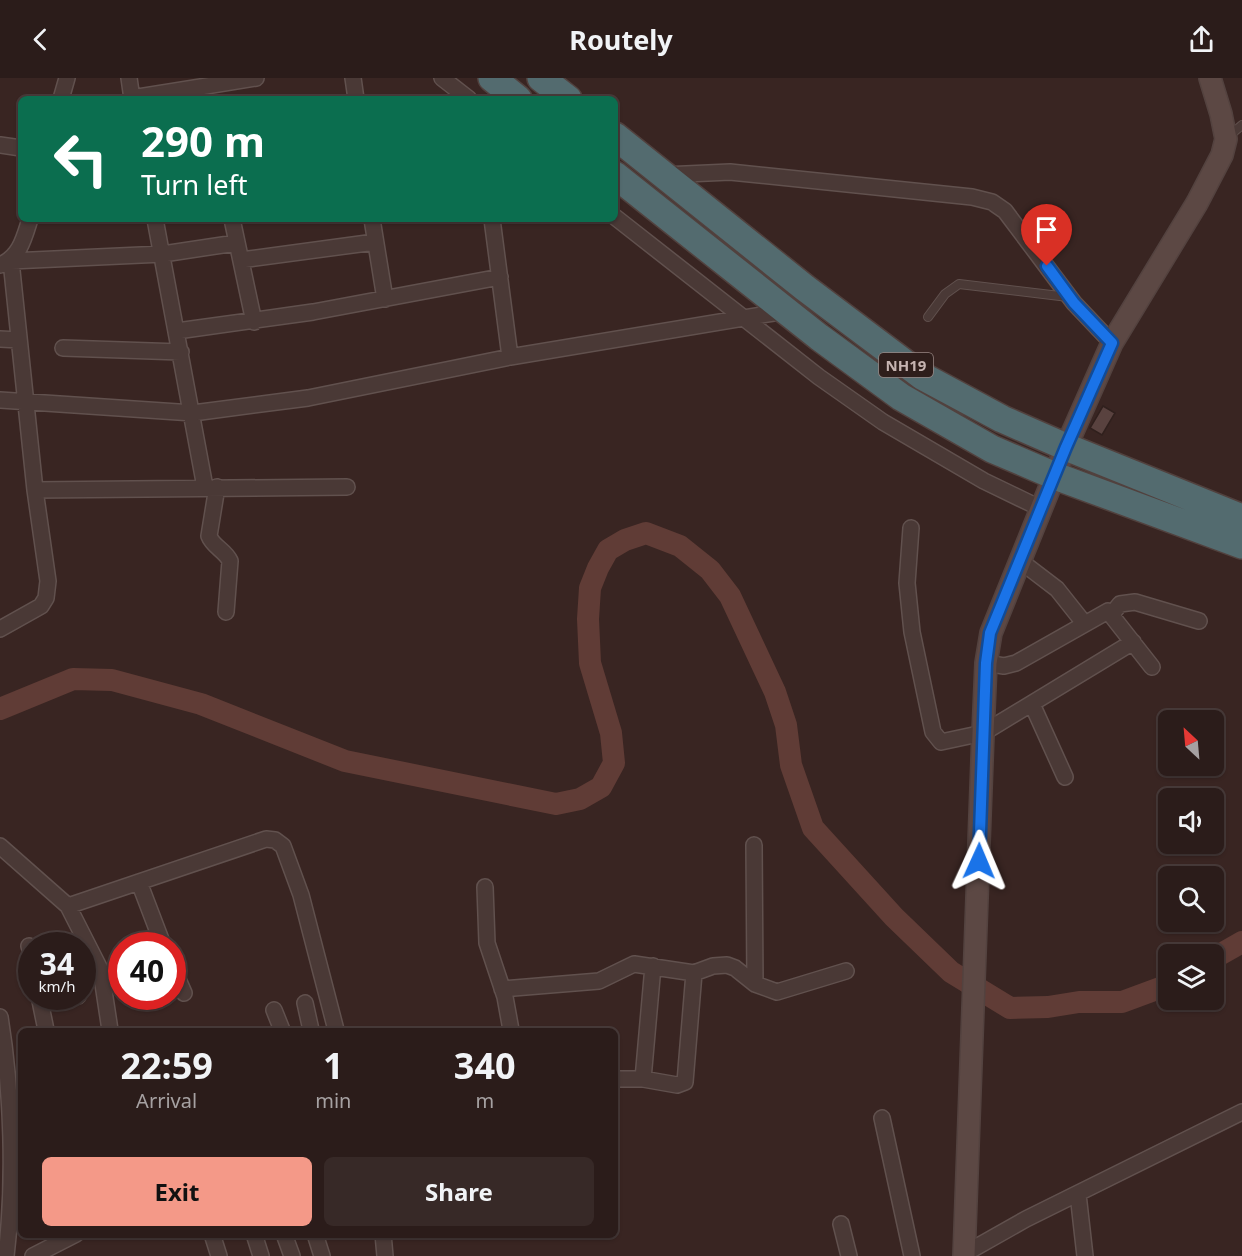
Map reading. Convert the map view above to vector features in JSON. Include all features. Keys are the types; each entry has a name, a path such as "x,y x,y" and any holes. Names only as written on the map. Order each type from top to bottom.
{"highway":[{"path":"492,78 514,96"},
{"path":"541,78 564,96"},
{"name":"NH19","path":"618,138 813,294 922,375 1002,419 1242,518"},
{"name":"NH19","path":"618,177 786,311 901,397 992,448 1055,477 1235,544"}],"street":[{"path":"62,96 67,78"},
{"path":"129,78 132,96"},
{"path":"144,96 256,78"},
{"path":"353,78 356,96"},
{"path":"442,78 465,96"},
{"path":"964,1255 983,733 986,663 990,633 1066,447 1112,343 1197,203 1222,155 1226,139 1210,78"},
{"path":"0,145 18,148"},
{"path":"664,175 730,172 972,197 992,202 1005,211 1070,297 1112,343"},
{"path":"618,219 819,377 883,422 984,481 1042,509"},
{"path":"5,263 19,250 29,222"},
{"path":"156,222 193,413 211,487 209,536 211,542 226,554 230,561 226,612"},
{"path":"232,222 254,322"},
{"path":"372,222 385,299"},
{"path":"492,222 510,357"},
{"path":"241,260 375,242"},
{"path":"5,263 163,254 236,243"},
{"path":"2,622 31,614 41,606 46,598 48,581 35,490 19,340 5,263"},
{"path":"177,331 254,322 500,277"},
{"path":"0,400 193,413 308,398 510,357 786,311"},
{"path":"0,339 19,340"},
{"path":"63,348 182,352"},
{"path":"35,490 347,487"},
{"path":"911,528 907,583 911,622 933,732 941,742 983,733 1133,642"},
{"path":"1019,560 1057,589 1084,623"},
{"path":"1113,614 1120,604 1135,602 1199,621"},
{"path":"986,663 1004,666 1016,663 1108,611 1113,614 1152,667"},
{"path":"1032,704 1065,777"},
{"path":"68,906 266,839 275,840 283,846 301,895 335,1028"},
{"path":"754,845 755,984"},
{"path":"0,846 68,906 100,971 110,1028"},
{"path":"139,882 158,932"},
{"path":"485,887 487,943 502,989 511,1028"},
{"path":"502,989 590,982 611,976 628,965 653,966 694,973 712,966 727,965 735,968 755,984 777,992 846,971"},
{"path":"643,1078 653,966"},
{"path":"618,1079 643,1078 677,1085 685,1082 694,973"},
{"path":"96,993 105,991"},
{"path":"305,1003 311,1028"},
{"path":"42,1010 46,1028"},
{"path":"274,1010 281,1028"},
{"path":"0,1017 12,1208 6,1256"},
{"path":"964,1255 1078,1194 1242,1112"},
{"path":"882,1118 912,1256"},
{"path":"1078,1194 1085,1256"},
{"path":"841,1224 849,1256"},
{"path":"33,1256 68,1238"},
{"path":"213,1238 219,1256"},
{"path":"255,1238 261,1256"},
{"path":"285,1238 292,1256"},
{"path":"316,1238 322,1256"},
{"path":"383,1238 385,1256"}],"lane":[{"path":"1226,139 1242,126"},
{"path":"928,318 945,294 959,284 1070,297"}],"building":[{"path":"1103,406 1115,413 1102,435 1090,428"}],"waterway":[{"path":"0,709 73,679 112,680 201,704 345,761 556,804 580,799 601,787 614,763 611,733 590,663 588,619 590,588 608,550 625,540 646,533 680,546 710,570 730,596 775,692 786,725 791,765 813,828 894,917 951,972 1010,1008 1048,1007 1079,1002 1122,1002 1158,989"},
{"path":"1224,952 1242,942"}],"route":[{"path":"979,861 986,663 990,633 1008,584 1112,343 1074,303 1047,266"}]}
